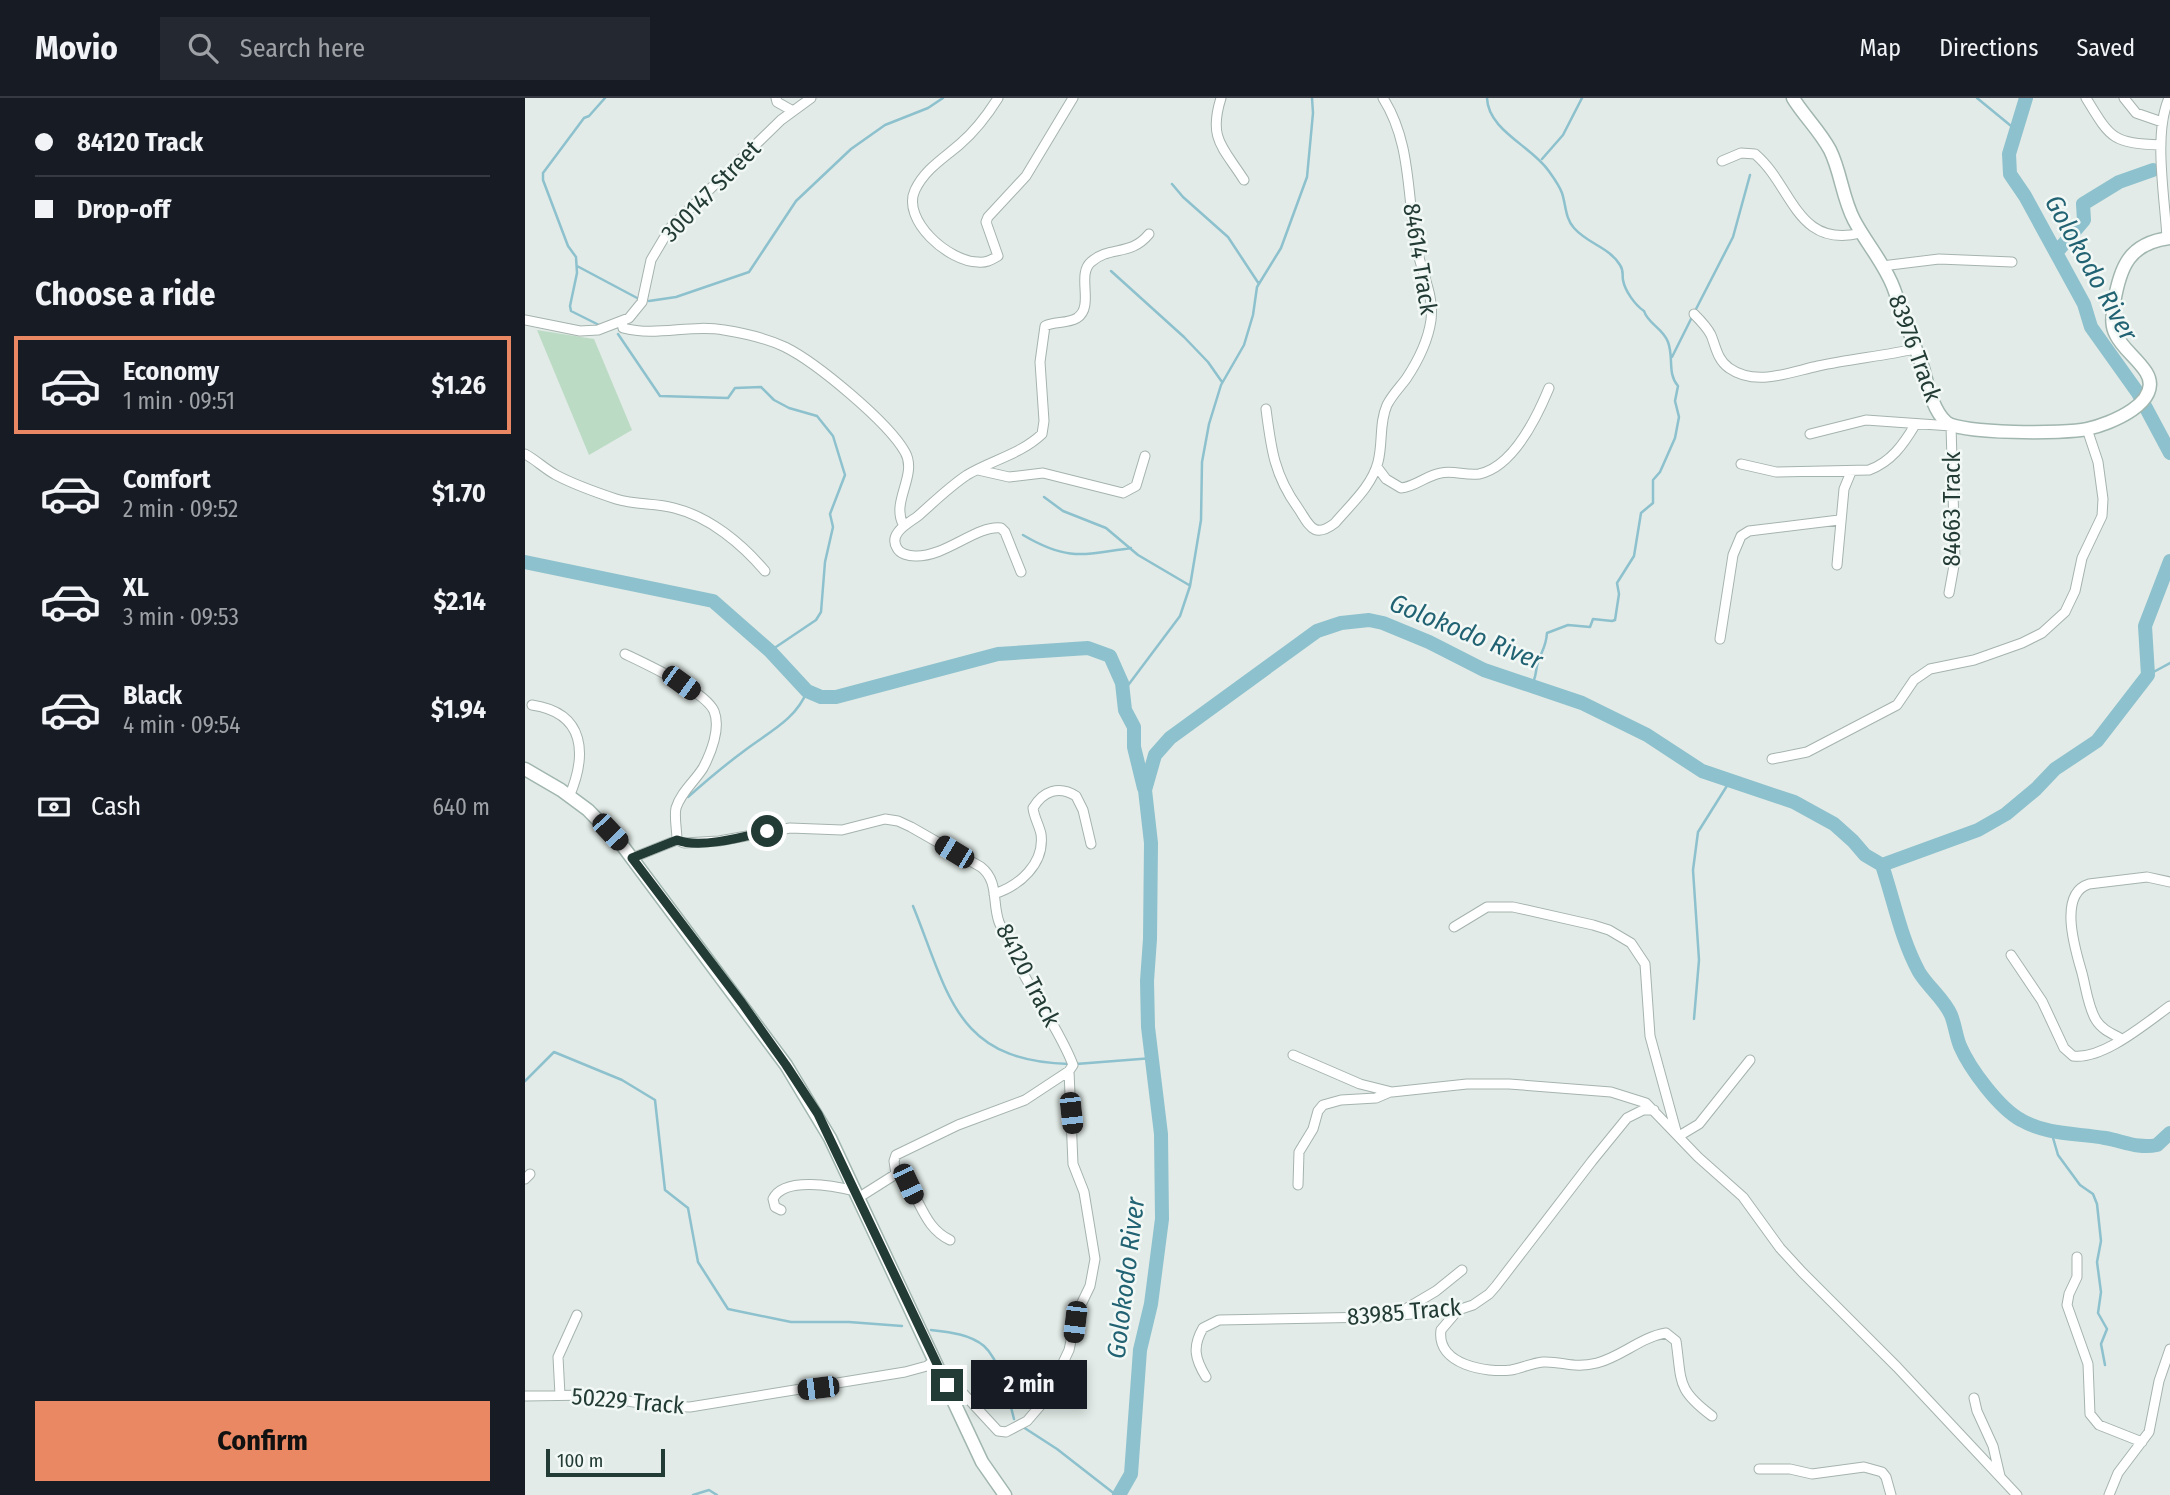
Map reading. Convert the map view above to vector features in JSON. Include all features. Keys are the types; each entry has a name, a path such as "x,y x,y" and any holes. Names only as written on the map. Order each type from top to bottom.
{"street":[{"path":"776,98 777,102 793,111"},
{"name":"300147 Street","path":"622,321 640,307 651,260 670,228 747,152 811,98"},
{"path":"998,98 959,145 931,168 921,180 912,200 917,220 935,241 948,252 969,262 987,262 998,256 986,222 988,217 1025,176 1073,98"},
{"path":"1221,98 1215,115 1215,130 1244,180"},
{"name":"84614 Track","path":"1266,409 1272,454 1280,481 1305,523 1325,530 1335,523 1366,487 1377,467 1383,415 1390,399 1423,350 1432,312 1412,221 1402,137 1383,98"},
{"name":"83976 Track","path":"1793,98 1831,151 1841,191 1861,233 1893,287 1932,398 1942,417 1951,426 2023,432 2072,432 2124,415 2149,393 2148,377 2116,336 2112,319 2117,287 2128,258 2145,245 2169,238"},
{"path":"2086,98 2106,130 2117,140 2130,144 2161,145"},
{"path":"2124,98 2136,113 2162,122"},
{"path":"2169,98 2162,122 2161,145 2169,238"},
{"path":"1722,160 1741,153 1755,154 1770,169 1796,210 1811,227 1835,236 1846,237 1861,233"},
{"path":"1021,572 1001,527 931,555 902,553 895,546 896,537 904,524 944,492 978,470 1025,447 1042,433 1044,421 1040,362 1044,327 1074,319 1081,313 1086,289 1085,274 1090,263 1101,256 1138,246 1149,234"},
{"path":"1882,266 1939,259 2012,262"},
{"path":"1694,314 1710,332 1720,359 1729,368 1741,374 1759,377 1774,377 1915,349"},
{"path":"525,320 580,331 599,330 622,321 623,328 631,330 724,330 783,346 845,389 904,450 909,467 899,510 904,524"},
{"path":"1377,467 1386,480 1401,488 1444,472 1469,475 1485,472 1511,453 1524,437 1536,419 1549,388"},
{"path":"1810,434 1856,421 1951,426"},
{"path":"1741,464 1776,472 1869,470 1880,466 1904,443 1915,425"},
{"name":"84663 Track","path":"1949,593 1955,560 1951,426"},
{"path":"1772,759 1793,756 1816,747 1897,705 1919,676 1941,666 2022,643 2042,633 2065,612 2079,579 2083,558 2102,516 2103,499 2098,462 2087,429"},
{"path":"525,454 555,475 615,499 641,505 672,507 691,513 746,549 765,571"},
{"path":"978,470 1009,477 1044,473 1123,493 1136,486 1145,457"},
{"path":"1837,565 1839,520 1844,489 1851,472"},
{"path":"1720,639 1733,555 1741,536 1749,531 1839,520"},
{"path":"625,654 681,683 704,699 715,713 716,729 710,752 704,766 676,808 677,840"},
{"path":"532,705 563,716 579,740 580,765 569,797"},
{"path":"525,769 588,810 610,832 786,1065 818,1114 982,1462 1005,1495"},
{"path":"994,894 1010,889 1021,881 1039,853 1041,841 1033,808 1047,793 1059,790 1076,796 1083,810 1091,845"},
{"name":"84120 Track","path":"632,858 677,840 684,843 719,841 790,828 842,830 885,819 898,821 988,872 992,879 998,920 1023,972 1051,1018 1062,1044 1072,1055 1073,1065 1069,1072 1073,1164 1084,1192 1095,1259 1090,1286 1077,1313 1069,1350 1046,1399 1027,1421 1006,1432 998,1431 961,1391 947,1385"},
{"path":"2122,1039 2101,1026 2090,1005 2070,931 2076,894 2082,886 2088,884 2147,877 2170,882"},
{"path":"1454,926 1487,907 1513,907 1601,927 1631,943 1645,964 1650,1035 1678,1134"},
{"path":"2011,955 2042,1001 2069,1054 2087,1056 2122,1039 2170,1006"},
{"path":"1293,1055 1360,1084 1392,1092"},
{"path":"1678,1134 1699,1124 1750,1060"},
{"path":"950,1240 934,1229 908,1184 896,1174 896,1155 958,1125 1025,1100 1069,1072"},
{"path":"1299,1185 1299,1152 1313,1129 1318,1111 1323,1105 1341,1100 1376,1098 1392,1092 1467,1084 1553,1086 1611,1092 1646,1103 1698,1157 1743,1197 1780,1248 1802,1272 1898,1367 2017,1495"},
{"name":"83985 Track","path":"1206,1377 1195,1353 1199,1336 1209,1323 1229,1320 1395,1316 1468,1308 1489,1294 1591,1160 1627,1118 1643,1110 1654,1110"},
{"path":"781,1210 775,1207 773,1199 781,1189 824,1184 856,1194 896,1174"},
{"path":"2077,1257 2077,1277 2067,1298 2067,1305 2088,1364 2090,1414 2099,1425 2142,1442"},
{"path":"1395,1316 1436,1291 1462,1270"},
{"path":"1458,1310 1441,1330 1443,1344 1451,1356 1465,1365 1484,1370 1515,1369 1544,1362 1568,1367 1585,1366 1616,1357 1649,1338 1667,1334 1676,1341 1678,1367 1683,1385 1690,1396 1712,1416"},
{"path":"560,1395 558,1357 577,1315"},
{"path":"2109,1495 2118,1473 2142,1442 2151,1424 2159,1381 2170,1349"},
{"name":"50229 Track","path":"525,1396 604,1396 658,1406 691,1407 905,1372 927,1366 935,1360"},
{"path":"1974,1398 1993,1446 2000,1477"},
{"path":"1759,1469 1790,1469 1812,1474 1864,1467 1882,1472 1891,1495"}],"green space":[{"path":"537,330 594,339 632,430 589,455"}],"waterway":[{"path":"599,325 571,311 577,273 576,257 568,246 543,180 543,173 584,118 605,98"},
{"path":"649,301 676,297 749,272 796,201 851,149 885,125 928,108 943,98"},
{"path":"1123,692 1180,616 1190,586 1201,520 1202,462 1209,424 1221,385 1244,345 1253,315 1257,287 1281,248 1307,177 1312,98"},
{"path":"1487,98 1489,109 1502,129 1541,161 1554,178 1574,228 1610,254 1620,265 1624,284 1631,297 1666,337 1673,376 1678,386 1675,401 1679,417 1675,438 1660,472 1653,480 1653,503 1641,513 1634,556 1617,583 1619,594 1615,620 1593,619 1590,627 1568,625 1547,633 1531,686"},
{"path":"1542,159 1563,135 1582,98"},
{"path":"1977,98 2016,130"},
{"name":"Golokodo River","path":"2026,98 2009,154 2010,174 2025,196 2084,304 2091,327 2138,393 2170,453"},
{"path":"2056,253 2084,220 2083,204 2119,182 2153,170"},
{"path":"1695,311 1733,237 1750,175"},
{"path":"1172,184 1228,237 1259,284"},
{"path":"577,266 639,299"},
{"path":"1111,271 1184,337 1208,362 1222,382"},
{"path":"1672,357 1692,317"},
{"path":"618,334 660,396 728,398 735,388 761,387 774,400 789,408 817,416 833,436 845,475 830,514 833,527 825,562 821,612 816,620 770,651"},
{"path":"1044,497 1063,511 1106,528 1138,555 1189,585"},
{"path":"1023,535 1052,549 1075,554 1131,548"},
{"name":"Golokodo River","path":"1119,1495 1131,1474 1140,1350 1151,1304 1162,1219 1161,1134 1148,1027 1151,843 1145,790 1155,755 1170,738 1317,631 1341,623 1369,620 1429,642 1484,670 1582,703 1647,735 1702,771 1794,802 1834,824 1865,855 1882,865 1978,830 2006,814 2055,769 2097,741 2148,675 2145,626 2170,561"},
{"path":"525,562 713,601 770,651 807,691 821,697 836,697 998,654 1088,648 1110,656 1122,683 1125,710 1134,727 1134,747 1144,788"},
{"path":"2148,675 2170,663"},
{"path":"688,797 788,718 807,691"},
{"path":"1694,1019 1699,960 1693,870 1698,832 1730,781"},
{"path":"1882,865 1903,933 1919,972 1948,1009 1960,1046 1971,1066 2004,1107 2021,1120 2041,1128 2137,1145 2157,1145 2170,1133"},
{"path":"913,906 948,994 962,1017 979,1036 1002,1050 1031,1060 1069,1064"},
{"path":"525,1081 554,1052 622,1080 655,1100 665,1190 688,1208 698,1262 728,1309 791,1322 902,1326"},
{"path":"1076,1064 1153,1058"},
{"path":"2051,1131 2058,1155 2080,1185 2093,1194 2097,1204 2101,1241 2097,1262 2101,1292 2098,1313 2107,1329 2101,1344 2105,1365"},
{"path":"931,1330 966,1336 990,1352 1007,1391 1014,1419"},
{"path":"1023,1427 1057,1449 1116,1495"},
{"path":"693,1495 709,1490 717,1495"}],"route":[{"path":"767,831 719,841 684,843 677,840 632,858 742,1003 818,1114 947,1385"}]}
